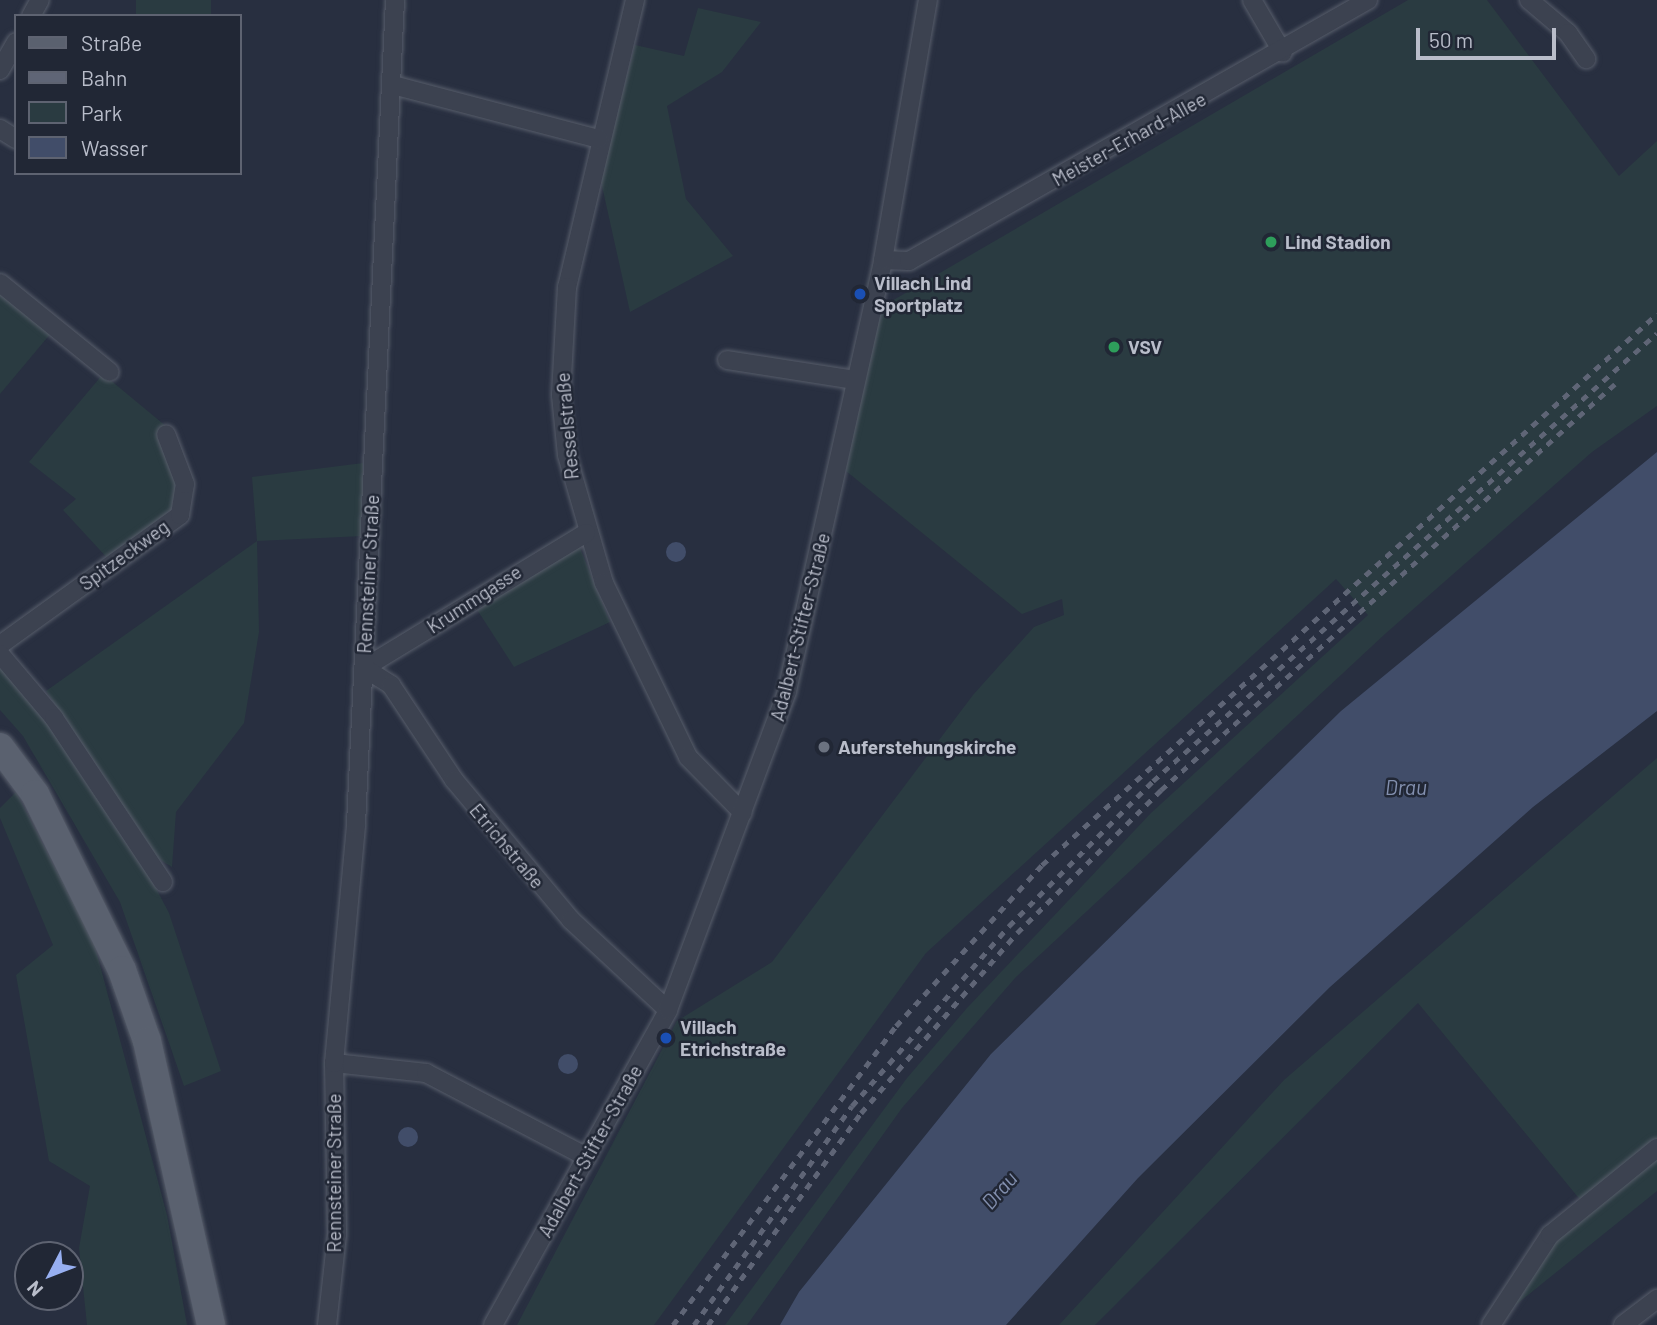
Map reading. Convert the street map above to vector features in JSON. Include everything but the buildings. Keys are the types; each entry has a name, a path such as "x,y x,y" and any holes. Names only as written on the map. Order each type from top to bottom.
{"main road":[{"path":"0,747 35,794 122,970 147,1041 211,1325"}],"street":[{"name":"Rennsteiner Straße","path":"327,1325 337,1234 334,1063 364,668 377,277 393,85 395,0"},
{"name":"Resselstraße","path":"635,0 599,139 567,287 562,345 567,455 586,533 688,757 743,813"},
{"name":"Adalbert-Stifter-Straße","path":"493,1325 668,1010 791,678 883,260 928,0"},
{"path":"1252,0 1283,53"},
{"name":"Meister-Erhard-Allee","path":"883,260 909,261 1283,53 1368,0"},
{"path":"1529,0 1568,33 1586,59"},
{"path":"0,70 14,46"},
{"path":"393,85 599,139"},
{"path":"0,283 110,372"},
{"path":"727,360 855,380"},
{"name":"Spitzeckweg","path":"0,645 180,514 185,484 166,434"},
{"name":"Krummgasse","path":"364,668 586,533"},
{"path":"0,654 54,718 163,882"},
{"name":"Etrichstraße","path":"364,668 391,685 454,780 562,911 668,1010"},
{"path":"334,1063 426,1073 587,1157"},
{"path":"1491,1325 1550,1235 1657,1148"},
{"path":"1623,1325 1657,1299"}],"green space":[{"path":"136,0 211,0 211,14 136,14"},
{"path":"1408,0 1487,0 1619,176 1657,141 1657,406 1592,452 1385,634 1016,977 902,1108 747,1325 725,1325 907,1078 967,1008 1151,813 1368,615 1336,579 926,953 654,1325 517,1325 677,1021 772,962 973,695 1034,627 1064,615 1062,599 1022,614 846,471 878,309"},
{"path":"698,8 761,22 722,72 667,106 686,199 733,256 630,312 600,177 635,45 684,56"},
{"path":"0,290 52,332 0,394"},
{"path":"103,374 167,427 178,482 175,506 110,561 63,510 76,499 29,462"},
{"path":"363,463 363,536 257,541 252,477"},
{"path":"257,541 259,632 244,723 176,812 172,867 157,858 46,691"},
{"path":"573,547 580,548 610,622 514,667 476,608"},
{"path":"0,664 50,723 129,837 169,913 221,1071 184,1086 120,902 23,736 0,710"},
{"path":"1657,758 1657,1191 1497,1320 1582,1202 1418,1003 1095,1325 1059,1325 1284,1080"},
{"path":"16,792 94,943 167,1215 187,1325 87,1325 84,1241 80,1241 90,1186 49,1161 16,975 53,945 0,818 0,808"}],"water":[{"name":"Drau","path":"1657,452 1657,711 1533,807 1330,987 1138,1178 1006,1325 780,1325 799,1292 991,1054 1341,711"},
{"path":"676,542 683,545 686,552 683,559 676,562 669,559 666,552 669,545"},
{"path":"568,1054 575,1057 578,1064 575,1071 568,1074 561,1071 558,1064 561,1057"},
{"path":"408,1127 415,1130 418,1137 415,1144 408,1147 401,1144 398,1137 401,1130"}],"railway":[{"path":"673,1325 896,1026 1042,865 1657,314"},
{"path":"694,1325 852,1106 1009,926 1153,781 1657,333"},
{"path":"708,1325 861,1113 1017,933 1161,790 1615,384"}],"place":[{"name":"Lind Stadion","path":"1271,242"},
{"name":"Villach Lind Sportplatz","path":"860,294"},
{"name":"VSV","path":"1114,347"},
{"name":"Auferstehungskirche","path":"824,747"},
{"name":"Villach Etrichstraße","path":"666,1038"}]}
